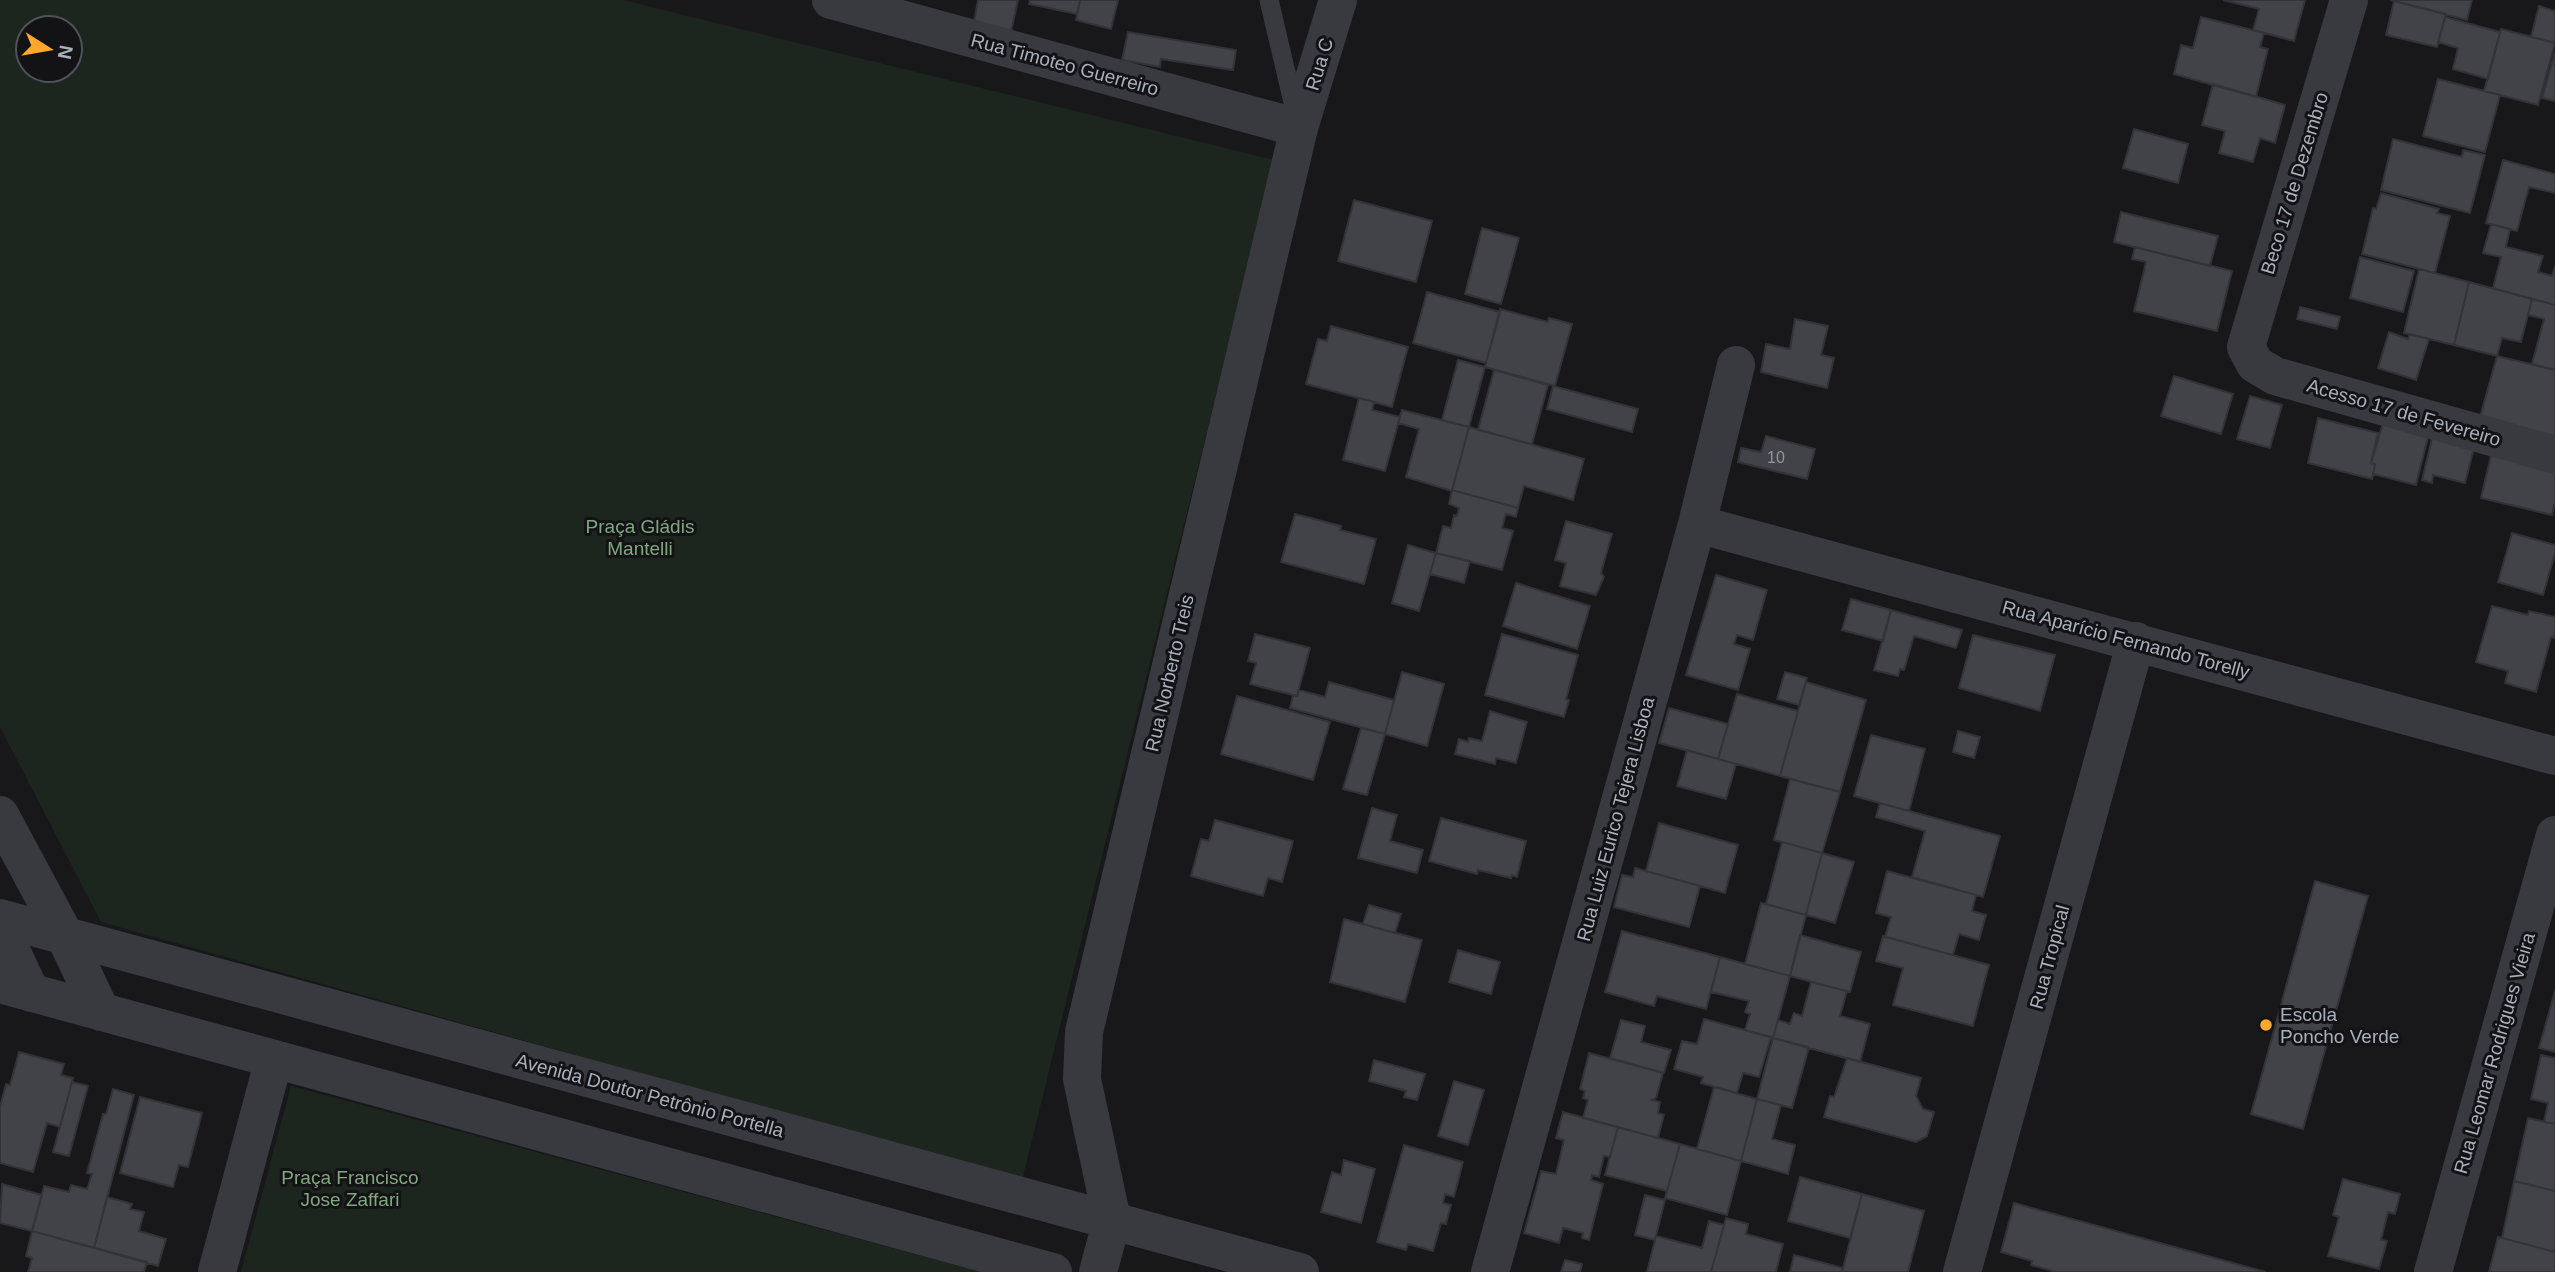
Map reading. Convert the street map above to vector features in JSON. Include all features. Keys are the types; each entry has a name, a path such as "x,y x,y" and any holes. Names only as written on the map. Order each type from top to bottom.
{"street":[{"name":"Rua Timoteo Guerreiro","path":"831,0 1299,128"},
{"name":"Rua C","path":"1299,128 1338,0"},
{"name":"Beco 17 de Dezembro","path":"2255,364 2246,347 2349,0"},
{"name":"Rua Norberto Treis","path":"1112,1220 1082,1079 1084,1032 1299,128"},
{"name":"Acesso 17 de Fevereiro","path":"2255,364 2275,376 2555,455"},
{"name":"Rua Luiz Eurico Tejera Lisboa","path":"1490,1272 1697,524 1736,365"},
{"name":"Rua Aparício Fernando Torelly","path":"1697,524 2555,756"},
{"name":"Rua Tropical","path":"1962,1272 2136,641"},
{"path":"0,814 65,936 101,1012"},
{"name":"Rua Leomar Rodrigues Vieira","path":"2433,1272 2555,835"},
{"name":"Avenida Doutor Petrônio Portella","path":"0,918 1300,1272"},
{"path":"0,927 15,988 1053,1272"},
{"path":"217,1272 274,1059"},
{"path":"1098,1272 1112,1220"}],"lane":[{"path":"1269,0 1299,128"}],"green space":[{"name":"Praça Gládis Mantelli","path":"0,0 623,0 1274,160 1022,1180 101,922 0,727"},
{"name":"Praça Francisco Jose Zaffari","path":"291,1086 981,1272 241,1272"}],"building":[{"path":"978,0 1018,0 1011,32 974,22"},
{"path":"1030,0 1080,0 1077,14 1029,4"},
{"path":"1080,0 1118,0 1111,29 1076,20"},
{"path":"2223,0 2305,0 2294,41 2253,30 2259,9"},
{"path":"2390,0 2472,0 2467,20"},
{"path":"2394,1 2446,14 2437,47 2386,35"},
{"path":"2539,6 2555,11 2555,43 2531,37"},
{"path":"2201,17 2264,33 2260,47 2268,49 2256,97 2174,74 2181,45 2193,48"},
{"path":"2445,17 2500,32 2488,79 2453,69 2458,48 2438,42"},
{"path":"2501,29 2555,43 2538,105 2484,91"},
{"path":"1128,32 1236,50 1233,70 1161,59 1160,67 1122,60"},
{"path":"2555,52 2555,101 2542,98"},
{"path":"2438,79 2500,95 2485,152 2423,136"},
{"path":"2213,84 2285,105 2275,143 2260,138 2253,162 2219,153 2225,131 2202,125"},
{"path":"2134,129 2188,144 2178,183 2123,168"},
{"path":"2393,139 2462,157 2463,150 2485,155 2470,213 2381,190"},
{"path":"2503,160 2555,174 2555,193 2529,187 2517,231 2486,223"},
{"path":"2381,193 2439,209 2437,213 2450,216 2435,273 2362,254 2373,208 2376,209"},
{"path":"1354,200 1432,221 1416,282 1338,261"},
{"path":"2121,212 2218,236 2210,266 2114,242"},
{"path":"2491,224 2510,229 2506,247 2543,256 2538,272 2552,276 2555,266 2555,305 2493,288 2501,257 2483,253"},
{"path":"1482,228 1519,238 1501,304 1465,294"},
{"path":"2135,247 2232,271 2217,331 2134,311 2146,262 2132,259"},
{"path":"2360,257 2414,271 2403,312 2350,298"},
{"path":"2419,269 2469,282 2454,345 2404,333"},
{"path":"2469,282 2532,299 2521,342 2502,338 2497,356 2454,345"},
{"path":"1427,292 1500,312 1486,363 1413,343"},
{"path":"2532,299 2555,305 2555,370 2532,364 2544,319 2528,315"},
{"path":"2300,307 2340,317 2337,329 2297,319"},
{"path":"1500,309 1548,322 1549,318 1572,324 1555,386 1485,367"},
{"path":"1795,319 1828,326 1821,355 1834,358 1827,388 1761,372 1766,344 1790,349"},
{"path":"1331,326 1408,347 1392,407 1306,384 1318,339 1327,341"},
{"path":"2389,332 2408,339 2410,334 2429,339 2416,380 2378,368"},
{"path":"2497,356 2555,370 2555,436 2480,417"},
{"path":"1458,360 1485,367 1469,427 1442,420"},
{"path":"1494,370 1548,385 1532,444 1478,430"},
{"path":"2174,376 2233,394 2221,434 2161,416"},
{"path":"1553,386 1638,409 1632,432 1547,409"},
{"path":"2250,396 2282,405 2270,448 2237,439"},
{"path":"1359,398 1374,402 1372,410 1400,417 1385,471 1343,460"},
{"path":"1402,410 1469,427 1452,491 1406,477 1419,429 1398,423"},
{"path":"2386,413 2431,425 2416,485 2373,474 2375,464 2371,463"},
{"path":"2318,418 2378,433 2371,463 2375,464 2372,479 2308,463"},
{"path":"1469,427 1584,459 1573,500 1524,486 1518,508 1452,490"},
{"path":"2434,430 2476,440 2465,483 2433,475 2432,483 2422,480"},
{"path":"1766,436 1815,449 1807,479 1738,462 1741,448 1761,452"},
{"path":"2492,451 2555,466 2555,501 2552,515 2481,498"},
{"path":"1452,490 1518,508 1516,517 1506,514 1502,528 1513,531 1502,570 1436,553 1443,526 1451,528 1454,515 1457,516 1459,508 1449,504"},
{"path":"1295,514 1376,539 1364,584 1281,562"},
{"path":"1566,521 1612,534 1601,573 1604,577 1596,595 1560,586 1566,563 1555,560"},
{"path":"2512,533 2555,545 2543,595 2498,582"},
{"path":"1408,545 1436,553 1419,611 1392,603"},
{"path":"1436,553 1470,561 1464,583 1430,574"},
{"path":"1716,575 1767,590 1753,640 1737,635 1734,644 1750,649 1738,690 1686,675"},
{"path":"1516,583 1590,606 1577,649 1503,626"},
{"path":"1851,599 1891,610 1883,641 1842,630"},
{"path":"2492,606 2528,615 2529,611 2555,617 2554,638 2551,637 2536,692 2505,683 2508,671 2476,662"},
{"path":"1891,610 1962,630 1956,648 1914,636 1904,670 1900,669 1898,676 1874,670"},
{"path":"1255,634 1310,648 1297,696 1250,684 1256,663 1248,661"},
{"path":"1502,634 1578,655 1564,717 1485,695"},
{"path":"1973,635 2055,655 2040,711 1959,688"},
{"path":"1402,672 1444,684 1427,746 1385,734"},
{"path":"1785,672 1807,678 1799,705 1777,699"},
{"path":"1329,682 1394,700 1385,734 1290,708 1293,695 1297,696 1299,690 1325,697"},
{"path":"1806,682 1866,700 1840,792 1780,776"},
{"path":"1737,694 1798,711 1780,776 1718,759"},
{"path":"1237,696 1330,722 1313,780 1221,754"},
{"path":"1669,708 1728,724 1718,759 1659,743"},
{"path":"1490,711 1527,722 1516,763 1496,758 1495,764 1455,754 1459,739 1468,742 1469,738 1482,741"},
{"path":"1361,728 1385,734 1367,795 1343,789"},
{"path":"1958,731 1980,737 1974,758 1953,752"},
{"path":"1871,735 1925,749 1909,811 1854,796"},
{"path":"1687,750 1736,764 1726,799 1677,786"},
{"path":"1790,779 1840,792 1822,853 1774,840"},
{"path":"1880,803 2000,836 1983,897 1912,877 1925,831 1876,817"},
{"path":"1372,808 1397,815 1390,841 1423,850 1417,873 1358,858"},
{"path":"1441,818 1526,841 1517,877 1478,870 1477,874 1429,861"},
{"path":"1215,820 1293,841 1282,882 1268,878 1263,896 1191,876 1201,839 1209,841"},
{"path":"1659,823 1738,845 1725,893 1646,871"},
{"path":"1782,842 1822,853 1806,915 1766,904"},
{"path":"1822,853 1854,862 1835,923 1806,915"},
{"path":"1635,868 1700,886 1689,927 1614,907 1622,875 1633,877"},
{"path":"1887,871 1976,895 1972,911 1986,915 1979,940 1959,934 1953,955 1885,937 1891,917 1876,913"},
{"path":"2315,881 2368,896 2303,1129 2251,1114"},
{"path":"1761,903 1806,915 1790,976 1745,964"},
{"path":"1369,905 1401,914 1395,933 1363,924"},
{"path":"1344,919 1422,940 1405,1002 1330,982"},
{"path":"1622,931 1720,957 1706,1009 1657,996 1654,1006 1605,992"},
{"path":"1800,935 1861,952 1850,992 1790,976"},
{"path":"1883,936 1989,965 1973,1026 1893,1005 1903,968 1876,961"},
{"path":"1458,950 1500,962 1491,994 1449,982"},
{"path":"1720,957 1790,976 1773,1038 1745,1030 1750,1014 1745,1012 1749,1001 1711,992"},
{"path":"1811,982 1847,991 1840,1016 1870,1024 1860,1062 1773,1038 1778,1020 1790,1024 1794,1013 1802,1016"},
{"path":"2555,991 2555,1052 2539,1048"},
{"path":"1704,1019 1771,1037 1759,1077 1743,1073 1737,1093 1701,1083 1703,1077 1674,1069 1682,1041 1697,1044"},
{"path":"1621,1020 1645,1026 1641,1042 1671,1050 1664,1073 1610,1058"},
{"path":"1773,1038 1809,1047 1792,1108 1757,1099"},
{"path":"19,1052 64,1064 61,1075 73,1078 60,1127 47,1123 33,1172 0,1163 0,1107 6,1084 10,1085"},
{"path":"1589,1053 1663,1073 1656,1098 1652,1100 1660,1102 1658,1113 1664,1115 1658,1138 1583,1118 1588,1100 1583,1098 1585,1091 1580,1089"},
{"path":"2541,1055 2555,1058 2555,1124 2544,1122 2548,1103 2531,1099"},
{"path":"1847,1058 1921,1078 1916,1096 1923,1109 1934,1112 1927,1136 1916,1142 1824,1117"},
{"path":"1374,1060 1425,1074 1417,1100 1404,1097 1406,1091 1369,1081"},
{"path":"1454,1081 1484,1090 1468,1145 1438,1136"},
{"path":"72,1082 88,1086 69,1156 53,1152"},
{"path":"1714,1087 1757,1099 1741,1161 1697,1149"},
{"path":"113,1089 134,1095 94,1248 32,1231 44,1186 69,1192 71,1185 87,1189 92,1174 87,1173 103,1114 106,1114"},
{"path":"140,1097 202,1113 188,1167 179,1165 173,1187 120,1173"},
{"path":"1757,1099 1781,1105 1772,1139 1795,1145 1788,1174 1741,1161"},
{"path":"1563,1112 1618,1127 1610,1157 1604,1156 1599,1177 1592,1175 1591,1180 1603,1184 1589,1240 1582,1238 1583,1233 1563,1228 1559,1243 1524,1233 1541,1171 1556,1174 1564,1140 1556,1138"},
{"path":"2528,1118 2555,1124 2555,1191 2514,1181"},
{"path":"1618,1127 1680,1144 1667,1191 1605,1175"},
{"path":"1680,1144 1741,1161 1727,1215 1665,1198"},
{"path":"1404,1145 1463,1162 1454,1197 1445,1194 1443,1203 1451,1205 1446,1224 1441,1223 1433,1251 1408,1244 1406,1250 1377,1242"},
{"path":"1344,1160 1375,1169 1361,1223 1321,1212 1332,1172 1341,1175"},
{"path":"1800,1177 1862,1194 1850,1238 1788,1221"},
{"path":"2343,1179 2400,1194 2395,1214 2388,1212 2381,1240 2387,1241 2379,1269 2328,1256 2339,1217 2333,1215"},
{"path":"2514,1181 2555,1191 2555,1252 2502,1238"},
{"path":"2,1184 42,1195 32,1231 0,1223"},
{"path":"1862,1194 1924,1211 1908,1272 1842,1272"},
{"path":"1645,1195 1665,1200 1655,1240 1635,1235"},
{"path":"107,1197 132,1204 130,1209 144,1212 139,1231 166,1239 158,1266 94,1248"},
{"path":"2014,1203 2266,1272 2056,1272 2031,1265 2032,1261 2001,1252"},
{"path":"1726,1218 1748,1224 1746,1234 1783,1244 1776,1272 1711,1272"},
{"path":"1709,1221 1724,1225 1711,1272 1647,1272 1656,1236 1702,1248"},
{"path":"32,1231 147,1262 144,1272 28,1272 32,1258 26,1256"},
{"path":"2498,1237 2555,1252 2555,1272 2489,1272"},
{"path":"1794,1255 1843,1268 1842,1272 1790,1272"},
{"path":"1565,1260 1582,1264 1580,1272 1561,1272"}],"place":[{"name":"Escola Poncho Verde","path":"2266,1025"}]}
